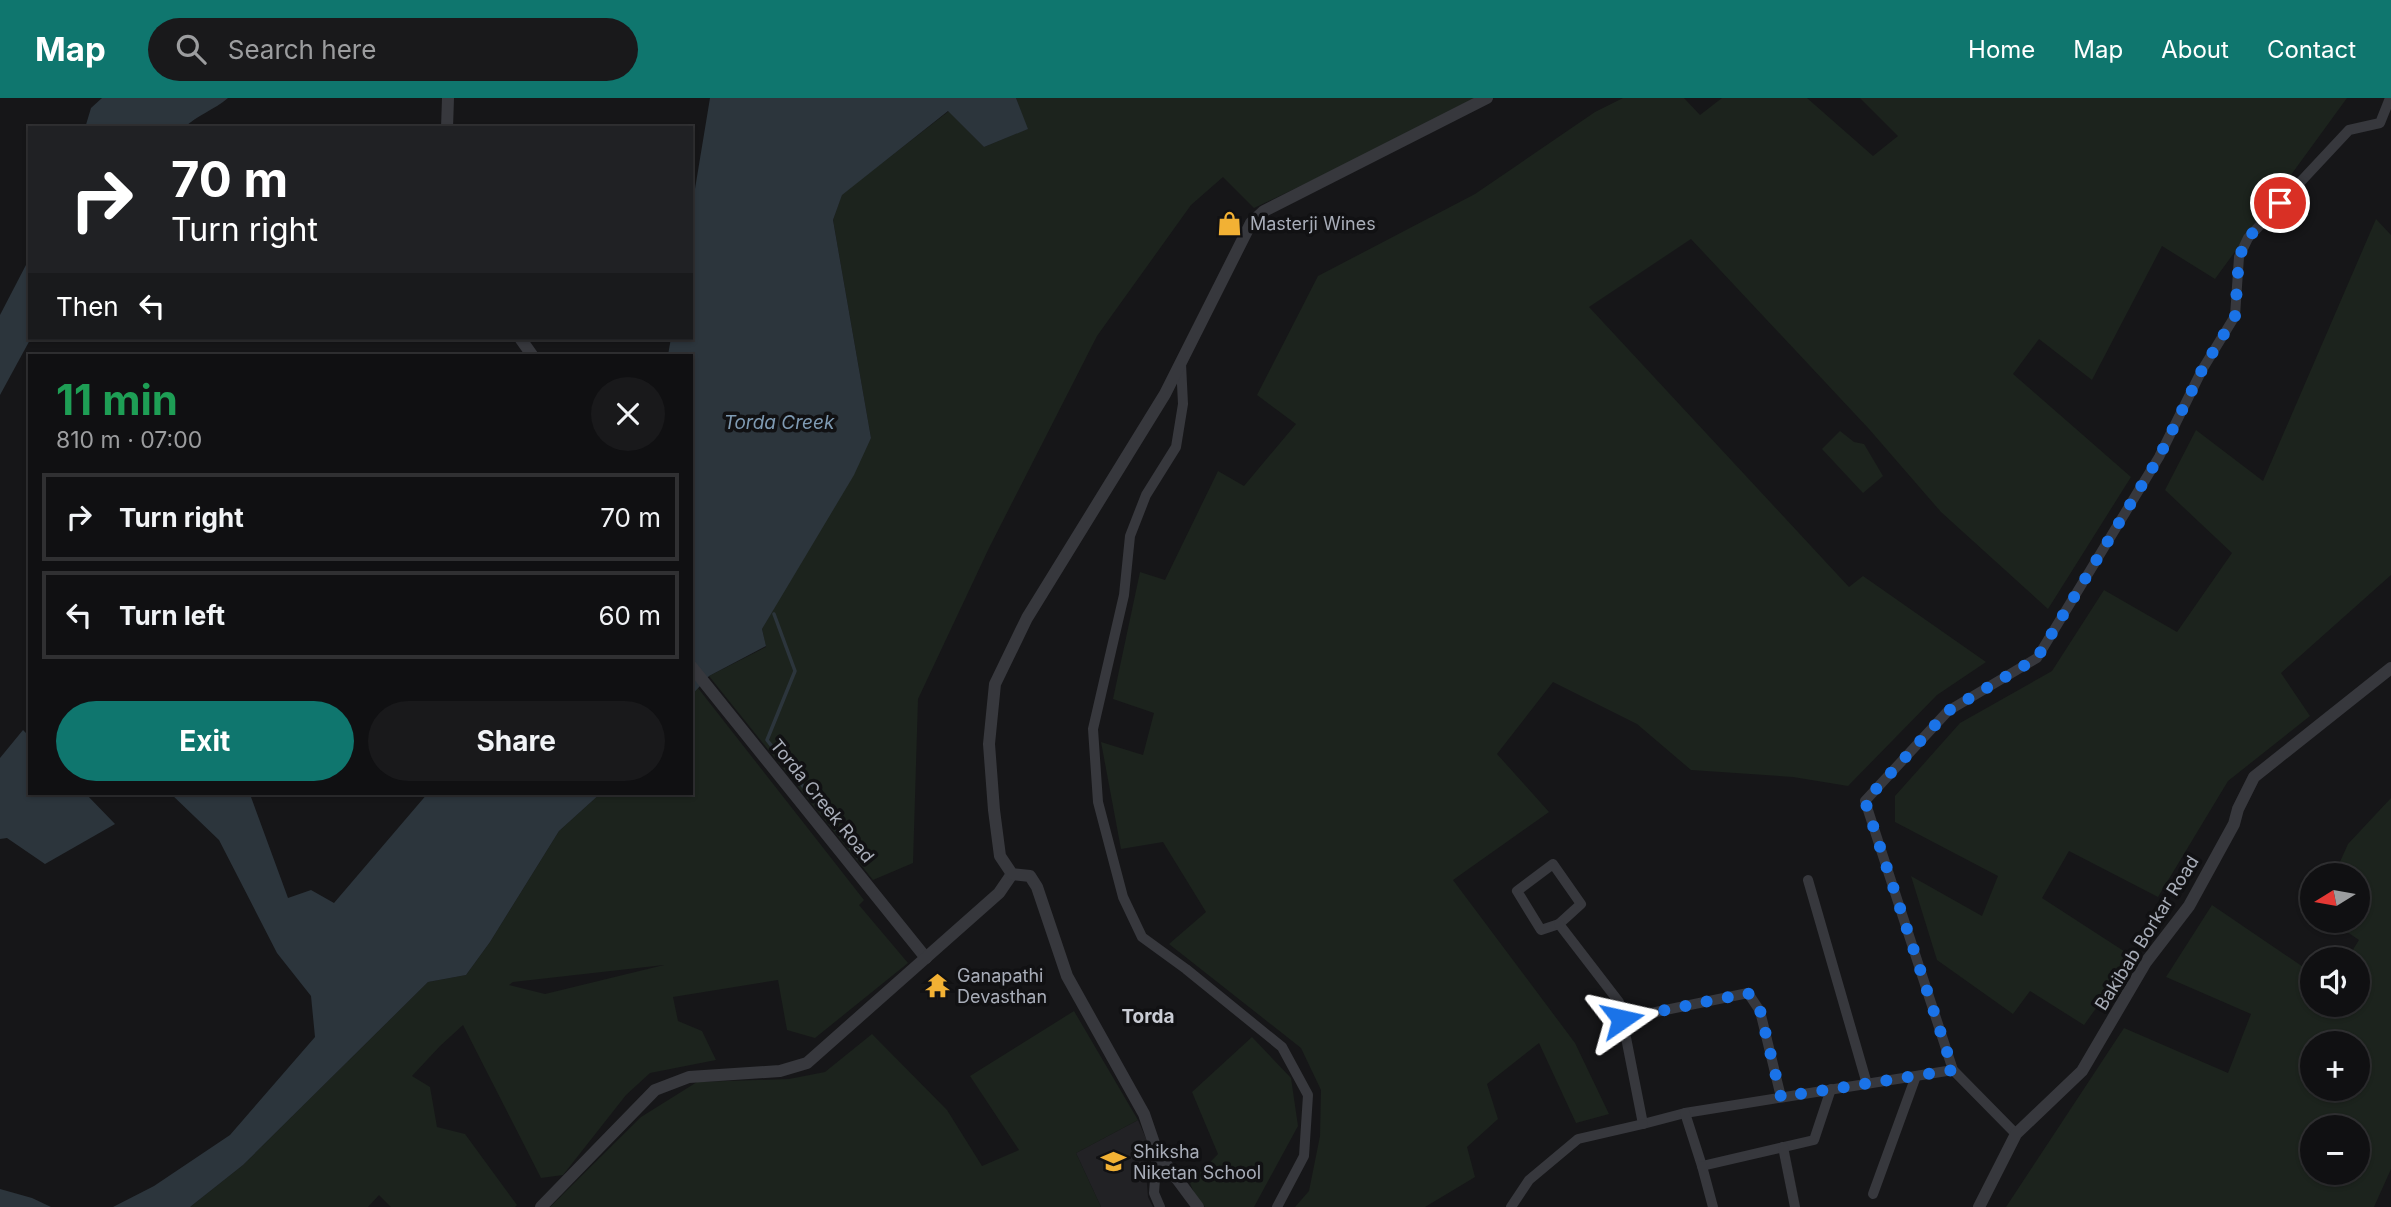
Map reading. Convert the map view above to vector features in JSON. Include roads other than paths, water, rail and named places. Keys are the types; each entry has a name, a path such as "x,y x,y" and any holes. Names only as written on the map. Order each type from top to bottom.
{"street":[{"path":"447,126 448,98"},
{"path":"1198,1207 1157,1152 1144,1114 1068,976 1037,887 1030,876 1012,874 1000,856 989,744 995,684 1027,618 1165,394 1251,223 1264,211 1487,98"},
{"path":"2017,1134 1953,1070 1865,801 1948,711 2037,658 2159,457 2202,370 2235,316 2239,257 2248,238 2349,130 2381,123 2390,98"},
{"path":"1181,364 1183,404 1176,447 1146,495 1130,536 1124,595 1093,729 1098,802 1123,897 1142,937 1282,1047 1308,1095 1304,1156 1277,1207"},
{"name":"Bakibab Borkar Road","path":"1979,1207 2017,1134 2082,1071 2146,962 2189,906 2234,824 2238,809 2254,777 2391,668"},
{"name":"Torda Creek Road","path":"693,669 926,958"},
{"path":"1553,864 1581,904 1559,924 1541,930 1517,891 1553,864"},
{"path":"541,1207 655,1090 689,1077 780,1071 807,1063 999,893 1012,874"},
{"path":"1808,880 1867,1084"},
{"path":"1559,924 1619,1002 1643,1124"},
{"path":"1622,1019 1748,993 1760,1010 1781,1097"},
{"path":"1511,1207 1529,1180 1578,1139 1685,1113 1953,1070"},
{"path":"1873,1194 1916,1076"},
{"path":"1702,1166 1814,1140 1831,1089"},
{"path":"1685,1113 1713,1207"},
{"path":"1783,1147 1795,1207"},
{"path":"1157,1152 1154,1193 1160,1207"}],"water":[{"path":"102,98 228,98 186,126 86,126 91,108"},
{"name":"Torda Creek","path":"710,98 1016,98 1028,129 984,147 948,111 842,195 833,220 871,438 854,475 762,629 766,646 709,676 693,694 693,354 668,354 671,340 693,340 693,201"},
{"path":"27,263 30,340 0,395 0,315"},
{"path":"23,730 28,735 28,795 87,795 115,824 45,864 7,838 0,839 0,758"},
{"path":"172,795 249,795 288,898 311,890 334,903 426,795 599,795 559,831 490,942 466,975 428,982 243,1165 190,1207 113,1207 154,1186 230,1135 315,1037 311,996 277,953 219,840"},
{"path":"0,1189 32,1198 51,1207 0,1207"}],"waterway":[{"path":"774,614 795,671 767,740 861,861"}],"place":[{"name":"Masterji Wines","path":"1230,224"},
{"name":"Ganapathi Devasthan","path":"937,986"},
{"name":"Shiksha Niketan School","path":"1113,1162"}],"district":[{"name":"Torda","path":"1148,1016"}]}
